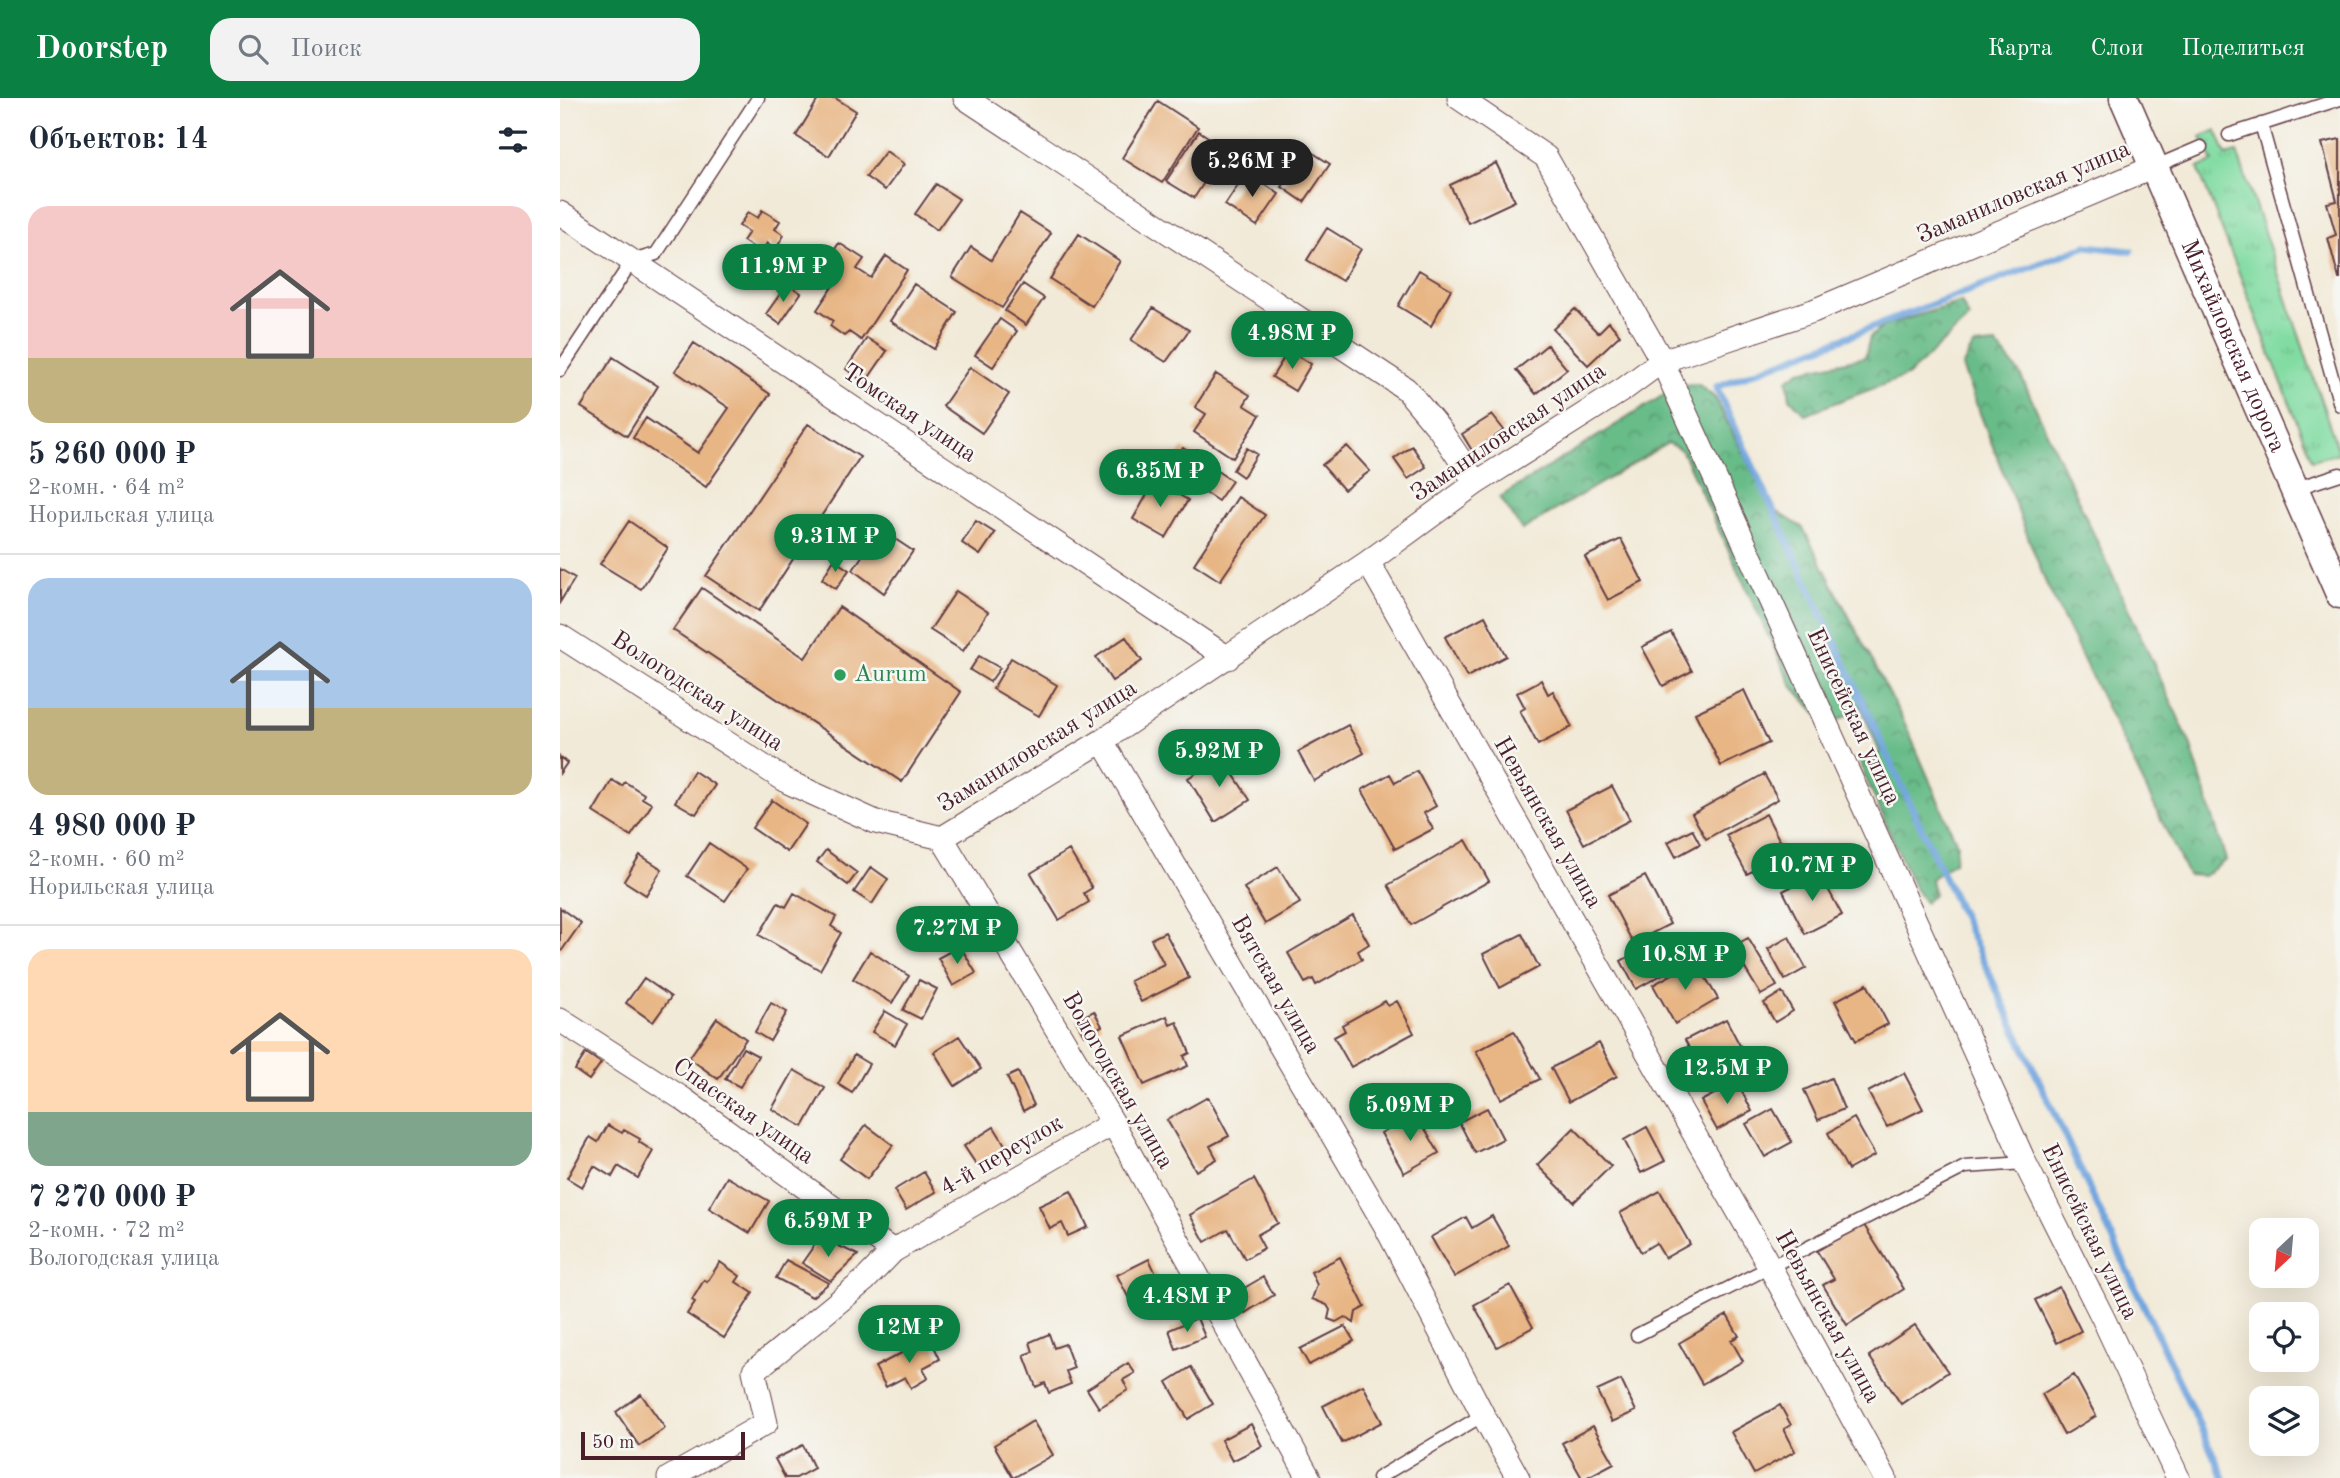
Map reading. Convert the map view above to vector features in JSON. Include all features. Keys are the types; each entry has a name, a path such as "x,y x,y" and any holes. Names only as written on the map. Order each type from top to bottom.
{"street":[{"path":"965,98 1406,389 1440,430 1476,483"},
{"name":"Енисейская улица","path":"1459,98 1546,157 1662,361 2025,1163 2103,1318 2178,1478"},
{"name":"Михайловская дорога","path":"2124,98 2340,594"},
{"name":"Заманиловская улица","path":"942,838 1102,741 1228,658 1368,562 1476,483 1625,389 1662,361 1813,311 2154,167"},
{"name":"Томская улица","path":"560,213 1228,658"},
{"name":"Невьянская улица","path":"1368,562 1770,1267 1885,1478"},
{"name":"Вологодская улица","path":"560,636 788,782 876,822 942,838 1113,1123 1309,1478"},
{"name":"Вятская улица","path":"1102,741 1385,1225 1518,1478"},
{"name":"Спасская улица","path":"560,1020 683,1099 893,1251"},
{"name":"4-й переулок","path":"669,1478 766,1423 754,1371 865,1280 893,1251 1113,1123"}],"lane":[{"path":"560,370 632,261 656,254 758,98"},
{"path":"2229,135 2340,99"},
{"path":"2262,124 2340,405"},
{"path":"2154,167 2202,147"},
{"path":"2294,489 2340,474"},
{"path":"1637,1335 1965,1167 2025,1163"},
{"path":"1378,1478 1483,1415"}],"green space":[{"path":"2216,130 2226,155 2237,152 2339,453 2312,460 2198,168 2213,162 2201,137"},
{"path":"1961,302 1969,318 1907,376 1805,414 1790,398 1787,380 1800,371 1865,357 1870,337 1884,326"},
{"path":"1996,344 2020,374 2190,743 2226,860 2204,876 2188,875 2046,583 1962,367 1973,346"},
{"path":"1698,384 1715,398 1770,507 1803,528 1906,726 1957,844 1955,861 1931,879 1934,894 1925,903 1913,885 1864,774 1860,761 1880,753 1861,707 1832,724 1822,719 1792,686 1682,451 1668,443 1522,530 1500,497 1680,385"}],"building":[{"path":"819,98 835,98 856,111 829,156 796,136"},
{"path":"1158,101 1198,127 1162,183 1122,158"},
{"path":"1199,131 1226,149 1194,198 1166,181"},
{"path":"2340,139 2339,279 2328,238 2336,235 2327,203 2337,201 2322,143"},
{"path":"1307,149 1330,164 1304,202 1282,187"},
{"path":"886,151 904,164 885,190 866,177"},
{"path":"1496,163 1515,201 1468,223 1450,185"},
{"path":"1247,172 1279,194 1257,226 1225,205"},
{"path":"936,184 959,199 937,230 915,214"},
{"path":"762,210 780,221 775,229 784,235 776,249 767,243 761,252 743,241 749,232 739,226 748,212 758,218"},
{"path":"1020,213 1051,233 1002,308 952,277 971,247 991,260"},
{"path":"1327,228 1361,249 1342,281 1307,260"},
{"path":"1079,234 1120,261 1092,306 1050,279"},
{"path":"839,243 864,259 857,269 871,278 886,256 907,270 861,340 849,332 844,336 830,326 833,321 817,310 836,281 820,272"},
{"path":"1419,270 1451,289 1431,326 1398,306"},
{"path":"787,284 801,293 780,324 766,314"},
{"path":"914,284 957,312 934,349 890,321"},
{"path":"1023,284 1044,298 1026,325 1005,311"},
{"path":"1153,308 1189,330 1166,362 1131,340"},
{"path":"1575,309 1598,333 1609,322 1620,335 1588,365 1553,329"},
{"path":"1000,319 1017,331 993,367 975,355"},
{"path":"867,338 887,351 865,383 846,369"},
{"path":"694,343 770,394 706,487 633,438 646,418 698,453 729,408 675,371"},
{"path":"1547,345 1567,369 1536,394 1516,370"},
{"path":"1289,350 1311,364 1295,391 1272,377"},
{"path":"613,357 658,386 627,436 581,407"},
{"path":"970,367 1009,394 982,433 943,406"},
{"path":"1216,374 1250,395 1244,405 1260,415 1233,458 1194,432 1206,414 1195,407"},
{"path":"1492,415 1504,430 1473,452 1462,434"},
{"path":"808,424 860,457 759,611 706,576"},
{"path":"1347,446 1370,471 1344,490 1322,465"},
{"path":"1412,446 1426,467 1408,479 1394,459"},
{"path":"1183,448 1232,481 1218,501 1169,469"},
{"path":"1247,448 1257,454 1243,477 1233,470"},
{"path":"1155,481 1188,500 1166,538 1133,519"},
{"path":"1238,497 1265,515 1220,581 1194,564"},
{"path":"629,521 668,548 641,589 600,564"},
{"path":"976,521 995,533 980,555 962,543"},
{"path":"880,529 913,551 884,593 853,570"},
{"path":"1621,539 1643,582 1608,600 1585,557"},
{"path":"834,560 849,570 836,589 822,579"},
{"path":"560,569 575,578 560,602"},
{"name":"Aurum","path":"702,588 805,658 839,607 961,692 902,782 673,630"},
{"path":"956,591 988,612 963,651 930,630"},
{"path":"1485,616 1506,656 1467,677 1445,637"},
{"path":"1671,632 1692,671 1663,686 1642,647"},
{"path":"1126,637 1142,661 1112,681 1096,657"},
{"path":"979,656 1000,668 990,682 970,670"},
{"path":"1011,658 1057,685 1039,716 993,689"},
{"path":"1541,680 1548,694 1553,691 1572,727 1538,745 1520,711 1525,708 1517,693"},
{"path":"1744,690 1769,743 1721,766 1695,713"},
{"path":"1348,725 1364,753 1314,781 1298,752"},
{"path":"560,757 567,763 560,773"},
{"path":"1222,757 1250,800 1215,822 1188,778"},
{"path":"694,771 715,785 696,814 675,802"},
{"path":"1417,771 1436,806 1424,813 1433,829 1395,849 1362,790 1390,774 1395,783"},
{"path":"1764,774 1778,799 1706,839 1692,814"},
{"path":"612,780 622,786 625,782 644,794 642,798 652,804 631,836 593,812"},
{"path":"1612,786 1630,820 1584,844 1566,810"},
{"path":"772,800 806,824 787,852 752,828"},
{"path":"1766,814 1786,853 1747,874 1726,835"},
{"path":"1692,829 1700,844 1676,857 1668,842"},
{"path":"1466,840 1489,881 1411,925 1388,885"},
{"path":"709,843 747,869 725,901 687,876"},
{"path":"826,850 857,873 848,885 817,862"},
{"path":"1069,850 1092,888 1084,893 1089,902 1059,920 1031,873"},
{"path":"640,855 662,869 646,895 624,881"},
{"path":"871,867 888,879 872,904 854,892"},
{"path":"1278,867 1300,903 1265,924 1244,888"},
{"path":"1819,872 1842,915 1805,934 1783,891"},
{"path":"1645,876 1670,924 1633,943 1608,895"},
{"path":"794,893 836,917 831,926 841,933 820,970 759,935 778,903 786,907"},
{"path":"560,908 581,923 560,953"},
{"path":"1353,915 1369,944 1358,951 1362,959 1316,985 1313,979 1305,983 1288,953"},
{"path":"1165,932 1189,978 1141,1002 1130,981 1164,964 1151,939"},
{"path":"1522,934 1539,967 1500,988 1483,954"},
{"path":"1789,937 1806,968 1785,980 1768,949"},
{"path":"1748,938 1777,986 1761,995 1732,947"},
{"path":"960,946 976,973 953,986 938,958"},
{"path":"1648,946 1663,974 1636,989 1621,961"},
{"path":"870,951 909,976 892,1003 853,979"},
{"path":"1696,961 1718,999 1675,1024 1653,985"},
{"path":"644,978 671,997 653,1022 626,1003"},
{"path":"919,980 937,989 921,1019 903,1010"},
{"path":"1867,984 1888,1024 1856,1041 1835,1001"},
{"path":"1782,992 1793,1011 1775,1022 1764,1003"},
{"path":"1385,1001 1388,1006 1397,1001 1414,1033 1351,1067 1334,1037 1345,1031 1342,1025"},
{"path":"771,1003 787,1012 770,1041 755,1032"},
{"path":"885,1011 907,1024 895,1045 872,1032"},
{"path":"1094,1011 1102,1026 1084,1035 1076,1020"},
{"path":"1167,1016 1170,1025 1177,1022 1190,1053 1184,1056 1188,1066 1144,1085 1122,1036"},
{"path":"717,1018 746,1039 718,1079 689,1058"},
{"path":"1726,1019 1745,1055 1704,1076 1685,1040"},
{"path":"1514,1031 1540,1079 1501,1099 1476,1051"},
{"path":"959,1036 981,1069 955,1086 934,1052"},
{"path":"1599,1043 1617,1076 1569,1102 1551,1068"},
{"path":"743,1048 758,1056 740,1087 725,1079"},
{"path":"586,1053 601,1063 589,1080 575,1070"},
{"path":"854,1055 869,1064 852,1093 838,1084"},
{"path":"794,1070 825,1088 803,1127 772,1109"},
{"path":"1018,1072 1034,1105 1023,1111 1007,1077"},
{"path":"1904,1073 1923,1109 1887,1127 1868,1092"},
{"path":"1831,1078 1844,1109 1818,1120 1804,1090"},
{"path":"1737,1082 1752,1111 1717,1130 1701,1101"},
{"path":"1208,1097 1229,1136 1210,1146 1217,1159 1196,1171 1167,1120"},
{"path":"1487,1108 1503,1139 1475,1153 1459,1122"},
{"path":"1773,1109 1792,1142 1765,1157 1746,1124"},
{"path":"1416,1113 1439,1153 1404,1173 1381,1133"},
{"path":"1854,1118 1875,1155 1848,1170 1828,1133"},
{"path":"608,1125 640,1139 639,1142 653,1151 638,1178 618,1166 612,1177 594,1166 582,1187 567,1178 590,1137 598,1142"},
{"path":"866,1125 893,1145 867,1179 840,1159"},
{"path":"994,1127 1007,1148 978,1167 964,1146"},
{"path":"1647,1127 1665,1161 1641,1173 1624,1140"},
{"path":"1574,1128 1611,1166 1574,1202 1537,1165"},
{"path":"924,1172 936,1192 906,1210 894,1190"},
{"path":"727,1177 769,1201 750,1233 709,1208"},
{"path":"1254,1179 1278,1223 1257,1235 1264,1248 1245,1259 1228,1229 1205,1242 1190,1215"},
{"path":"1071,1191 1088,1227 1068,1236 1062,1223 1050,1229 1039,1206"},
{"path":"1660,1191 1690,1244 1665,1258 1656,1243 1641,1252 1620,1213"},
{"path":"1492,1216 1509,1246 1454,1277 1431,1237 1466,1217 1472,1228"},
{"path":"1862,1222 1904,1289 1847,1325 1823,1285 1834,1279 1817,1251"},
{"path":"820,1237 858,1255 831,1281 802,1263"},
{"path":"1340,1257 1365,1307 1356,1312 1354,1323 1345,1317 1336,1322 1328,1319 1330,1310 1327,1305 1312,1299 1317,1285 1311,1272"},
{"path":"1149,1259 1160,1282 1128,1297 1117,1275"},
{"path":"786,1260 829,1283 812,1297 776,1278"},
{"path":"720,1262 740,1276 736,1282 753,1293 724,1338 687,1314 704,1280 707,1282"},
{"path":"1263,1277 1274,1295 1245,1313 1234,1294"},
{"path":"1510,1285 1533,1327 1497,1347 1474,1305"},
{"path":"2059,1287 2081,1331 2057,1343 2035,1300"},
{"path":"1727,1315 1739,1336 1731,1340 1743,1361 1702,1384 1679,1343"},
{"path":"1197,1318 1205,1337 1176,1349 1169,1330"},
{"path":"1915,1325 1948,1372 1901,1404 1869,1356"},
{"path":"1345,1326 1354,1341 1309,1365 1300,1349"},
{"path":"1049,1334 1054,1348 1065,1344 1074,1368 1066,1371 1071,1384 1049,1393 1045,1383 1036,1387 1024,1355 1033,1352 1030,1342"},
{"path":"930,1338 940,1359 923,1368 928,1378 911,1388 905,1377 886,1387 875,1367"},
{"path":"1128,1363 1135,1373 1123,1380 1128,1390 1099,1408 1087,1389"},
{"path":"1191,1367 1213,1404 1188,1419 1167,1382"},
{"path":"2074,1375 2096,1416 2064,1435 2042,1394"},
{"path":"1621,1380 1636,1411 1612,1422 1597,1391"},
{"path":"1363,1385 1382,1422 1342,1443 1323,1406"},
{"path":"641,1394 665,1428 639,1446 616,1412"},
{"path":"1780,1405 1791,1425 1784,1429 1795,1451 1754,1474 1731,1432"},
{"path":"1033,1421 1053,1455 1013,1478 994,1445"},
{"path":"1251,1424 1262,1446 1232,1461 1221,1440"},
{"path":"1593,1426 1614,1463 1582,1478 1562,1443"},
{"path":"803,1445 814,1468 796,1478 785,1478 775,1459"}],"waterway":[{"path":"2131,251 2086,246 1716,387 2224,1478"}],"place":[{"name":"Aurum","path":"840,675"}]}
